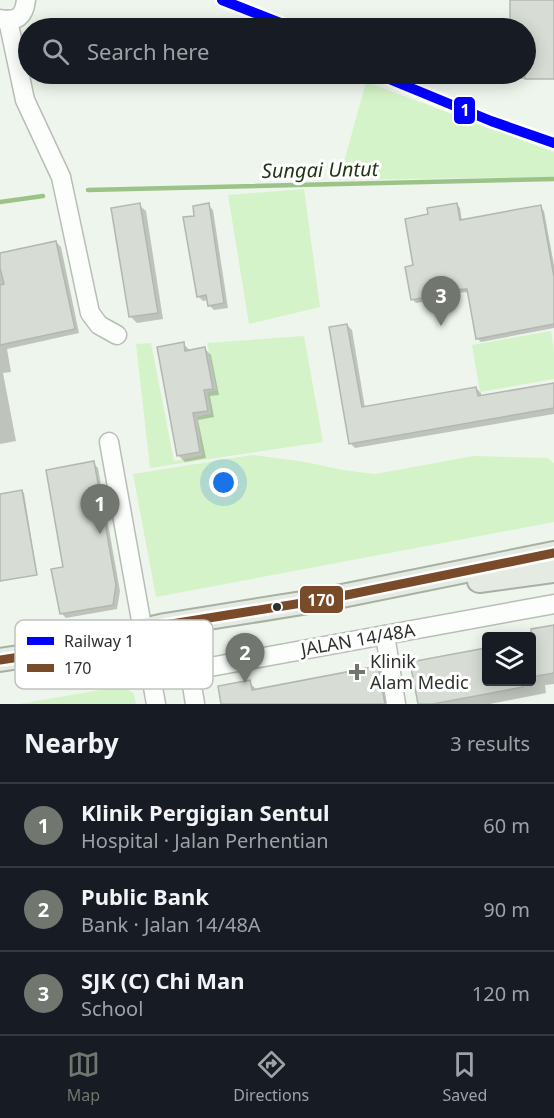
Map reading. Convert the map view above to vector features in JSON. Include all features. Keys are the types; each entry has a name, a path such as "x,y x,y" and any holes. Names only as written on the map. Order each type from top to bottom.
{"main road":[{"path":"202,620 327,599 554,553"},
{"path":"455,573 481,582 554,571"},
{"path":"0,660 15,658"}],"street":[{"path":"18,67 8,19 21,15 26,0"},
{"path":"22,84 25,100 61,177 90,313 99,325 117,336"},
{"path":"109,442 141,620"},
{"name":"JALAN 14/48A","path":"213,666 554,604"},
{"path":"385,635 396,704"},
{"path":"153,689 156,704"},
{"name":"JALAN 14/48A","path":"193,689 195,704"}],"green space":[{"path":"365,84 371,84 554,152 554,177 339,180"},
{"path":"304,189 320,307 249,324 228,195"},
{"path":"551,331 554,379 480,392 472,345"},
{"path":"304,336 323,442 150,468 136,344 151,343 174,461 202,455 197,417 211,413 207,392 217,390 207,343"},
{"path":"252,455 375,474 473,456 548,458 554,463 554,522 156,597 133,474"},
{"path":"106,689 127,689 134,694 136,704 19,704"}],"building":[{"path":"510,0 554,0 554,79 536,79 536,18 510,18"},
{"path":"140,203 158,313 129,317 111,208"},
{"path":"209,203 224,303 208,306 206,295 197,297 183,217 194,216 193,206"},
{"path":"457,203 460,220 541,205 554,277 554,324 476,339 467,289 437,291 438,295 411,300 405,267 413,265 405,219 428,214 427,208"},
{"path":"56,241 75,329 0,345 0,285 4,284 0,268 0,253"},
{"path":"347,324 362,407 476,387 478,396 554,383 554,408 349,444 329,327"},
{"path":"184,342 185,351 205,347 213,389 204,390 208,411 193,413 200,452 177,456 157,347"},
{"path":"94,461 116,585 113,605 60,614 51,569 63,567 46,470"},
{"path":"22,490 37,575 0,581 0,494"},
{"path":"554,625 554,673 536,676 536,632 531,632 531,629"},
{"path":"482,649 482,686 523,687 433,704 418,704 410,662"},
{"path":"378,666 385,704 221,704 218,686 250,680 252,690"}],"waterway":[{"name":"Sungai Untut","path":"88,190 554,179"},
{"name":"Sungai Untut","path":"0,202 43,196"}],"rail line":[{"name":"1","path":"222,0 268,18"},
{"name":"1","path":"401,84 491,121 554,143"}],"transit line":[{"name":"170","path":"196,620 327,599 554,553"},
{"name":"170","path":"0,660 15,658"}],"place":[{"name":"SJK (C) Chi Man","path":"441,326"},
{"name":"Klinik Pergigian Sentul","path":"100,534"},
{"name":"Klinik Alam Medic","path":"357,672"},
{"name":"Public Bank","path":"245,683"}]}
